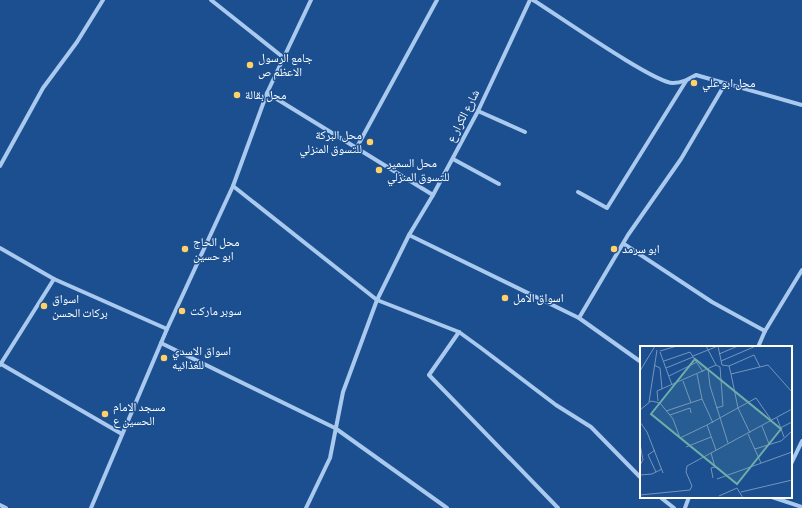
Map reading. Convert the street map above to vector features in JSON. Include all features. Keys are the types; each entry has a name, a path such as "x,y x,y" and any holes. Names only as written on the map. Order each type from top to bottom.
{"street":[{"path":"0,166 43,88 77,42 103,0"},
{"path":"211,0 284,58"},
{"path":"91,508 167,329 234,186 268,93 311,0"},
{"path":"357,147 437,0"},
{"name":"شارع الكرار ع","path":"306,508 330,458 343,392 377,300 409,235 433,195 478,111 532,0 650,74 672,83 686,80 696,75 802,105"},
{"path":"578,192 607,208 686,80"},
{"path":"579,318 624,244 681,159 725,84"},
{"path":"268,93 433,195"},
{"path":"478,111 525,132"},
{"path":"453,159 499,184"},
{"path":"234,186 377,300 459,332 556,405 592,427 640,477"},
{"path":"409,235 579,318 640,361"},
{"path":"624,244 712,302 765,331"},
{"path":"0,248 54,280 167,329"},
{"path":"758,346 765,331 802,270"},
{"path":"54,280 1,365 122,434"},
{"path":"459,332 429,375 558,508"},
{"path":"161,343 335,428 447,508"},
{"path":"792,462 802,441"},
{"path":"661,498 674,508"},
{"path":"685,508 689,498"},
{"path":"777,498 802,507"},
{"path":"0,505 6,508"}],"place":[{"name":"جامع الرسول الاعظم ص","path":"250,65"},
{"name":"محل ابو علي","path":"694,83"},
{"name":"محل بقالة","path":"237,95"},
{"name":"محل البركة للتسوق المنزلي","path":"370,142"},
{"name":"محل السمير للتسوق المنزلي","path":"379,170"},
{"name":"محل الحاج ابو حسين","path":"185,249"},
{"name":"ابو سرمد","path":"614,249"},
{"name":"اسواق الامل","path":"505,298"},
{"name":"اسواق بركات الحسن","path":"44,306"},
{"name":"سوبر ماركت","path":"182,311"},
{"name":"اسواق الاسدي للغذائيه","path":"164,358"},
{"name":"مسجد الامام الحسين ع","path":"105,414"}]}
